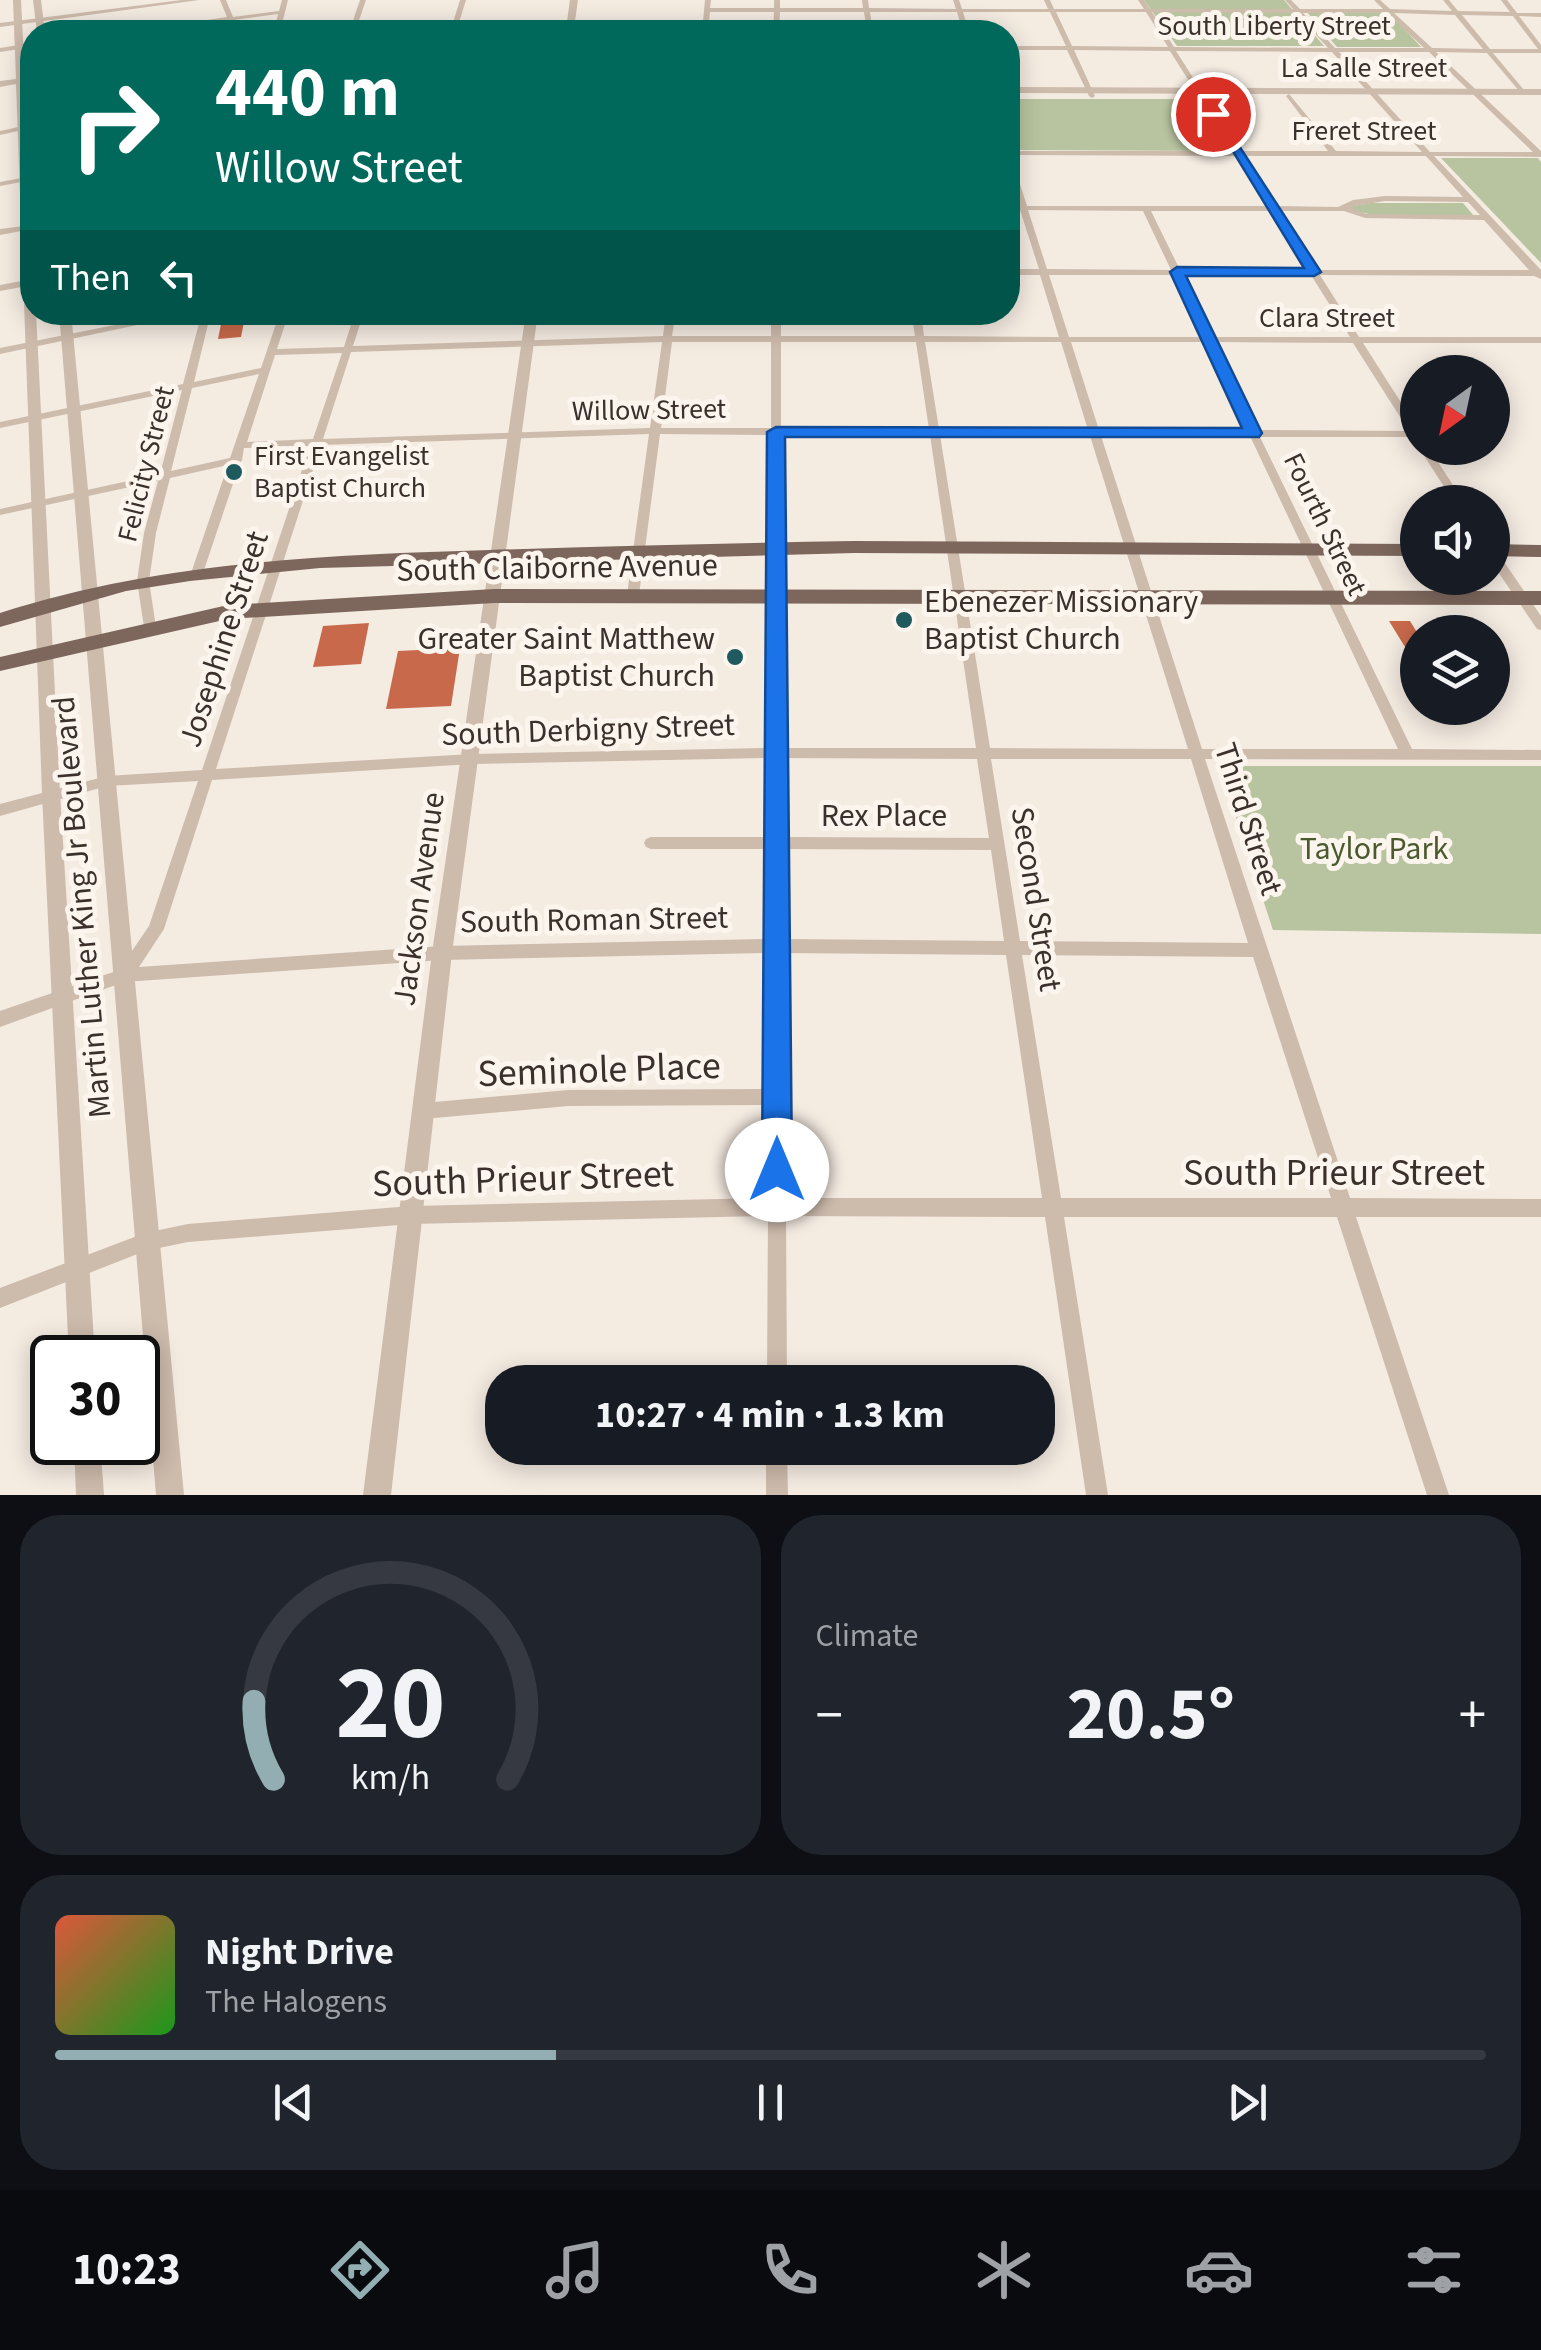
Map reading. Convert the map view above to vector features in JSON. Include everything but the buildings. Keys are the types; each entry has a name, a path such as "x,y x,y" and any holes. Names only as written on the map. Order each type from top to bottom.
{"main road":[{"name":"South Claiborne Avenue","path":"5,617 143,581 277,565 776,547 1400,550"},
{"path":"1510,551 1541,550"},
{"name":"South Claiborne Avenue","path":"0,664 150,628 262,608 494,596 1532,598"}],"street":[{"name":"Martin Luther King Jr Boulevard","path":"17,0 20,102"},
{"path":"37,0 39,20 128,4 196,0"},
{"path":"223,0 230,19"},
{"path":"280,20 285,0"},
{"path":"706,20 708,0"},
{"path":"777,20 778,0"},
{"path":"865,0 868,20"},
{"path":"956,0 963,20"},
{"path":"1047,0 1091,93"},
{"path":"1140,0 1400,410"},
{"path":"1288,0 1539,274"},
{"path":"1377,0 1541,154"},
{"path":"1446,0 1522,91"},
{"path":"1504,0 1541,50"},
{"path":"707,10 1388,10 1541,16"},
{"path":"222,20 282,12"},
{"path":"0,25 20,23"},
{"path":"0,50 18,48"},
{"name":"South Liberty Street","path":"1020,48 1541,50"},
{"path":"0,76 18,77"},
{"path":"0,84 18,77"},
{"name":"La Salle Street","path":"1020,93 1541,94"},
{"name":"La Salle Street","path":"1198,93 1374,93"},
{"name":"La Salle Street","path":"1477,94 1541,94"},
{"path":"1289,96 1334,154"},
{"name":"Freret Street","path":"1020,156 1541,154"},
{"name":"Third Street","path":"1020,195 1258,950 1438,1495"},
{"path":"1342,209 1344,204 1364,202 1470,200"},
{"path":"1020,208 1342,209 1357,215 1384,217 1486,218"},
{"name":"Fourth Street","path":"1146,208 1407,754"},
{"path":"1020,272 1539,274"},
{"name":"Martin Luther King Jr Boulevard","path":"31,325 51,794 80,1335"},
{"name":"Martin Luther King Jr Boulevard","path":"66,325 170,1495"},
{"path":"0,351 131,325"},
{"name":"Felicity Street","path":"150,628 143,581 164,474 203,325"},
{"path":"197,573 280,325"},
{"name":"Josephine Street","path":"124,975 156,929 356,325"},
{"name":"Jackson Avenue","path":"377,1495 442,953 530,325"},
{"path":"633,595 670,325"},
{"path":"776,325 777,1365"},
{"name":"Second Street","path":"918,325 1098,1495"},
{"name":"Clara Street","path":"272,352 668,339 1541,340"},
{"path":"0,424 266,370"},
{"name":"Willow Street","path":"242,445 656,431 1400,435"},
{"path":"0,512 237,460"},
{"path":"1510,573 1532,598 1541,626"},
{"name":"South Derbigny Street","path":"0,810 107,781 472,759 775,753 1541,754"},
{"name":"Rex Place","path":"651,843 996,844"},
{"name":"South Roman Street","path":"0,1019 124,975 442,953 777,946 1258,950"},
{"name":"Seminole Place","path":"423,1111 568,1098 777,1097"},
{"name":"South Prieur Street","path":"0,1298 145,1242 188,1233 412,1215 777,1207 1541,1208"},
{"path":"88,1465 90,1495"},
{"path":"777,1465 777,1495"}],"green space":[{"path":"1144,0 1284,0 1324,46 1177,46"},
{"path":"1388,11 1421,47 1337,47 1307,12"},
{"path":"1020,99 1192,99 1226,151 1020,150"},
{"path":"1441,158 1538,158 1541,263"},
{"path":"1371,203 1463,203 1474,216 1391,217 1348,207"},
{"name":"Taylor Park","path":"1222,766 1541,766 1541,934 1273,930"}],"place":[{"name":"First Evangelist Baptist Church","path":"234,472"},
{"name":"Ebenezer Missionary Baptist Church","path":"904,620"},
{"name":"Greater Saint Matthew Baptist Church","path":"735,657"}],"route":[{"path":"777,1170 776,432 1253,433 1177,272 1314,272 1213,114"}]}
